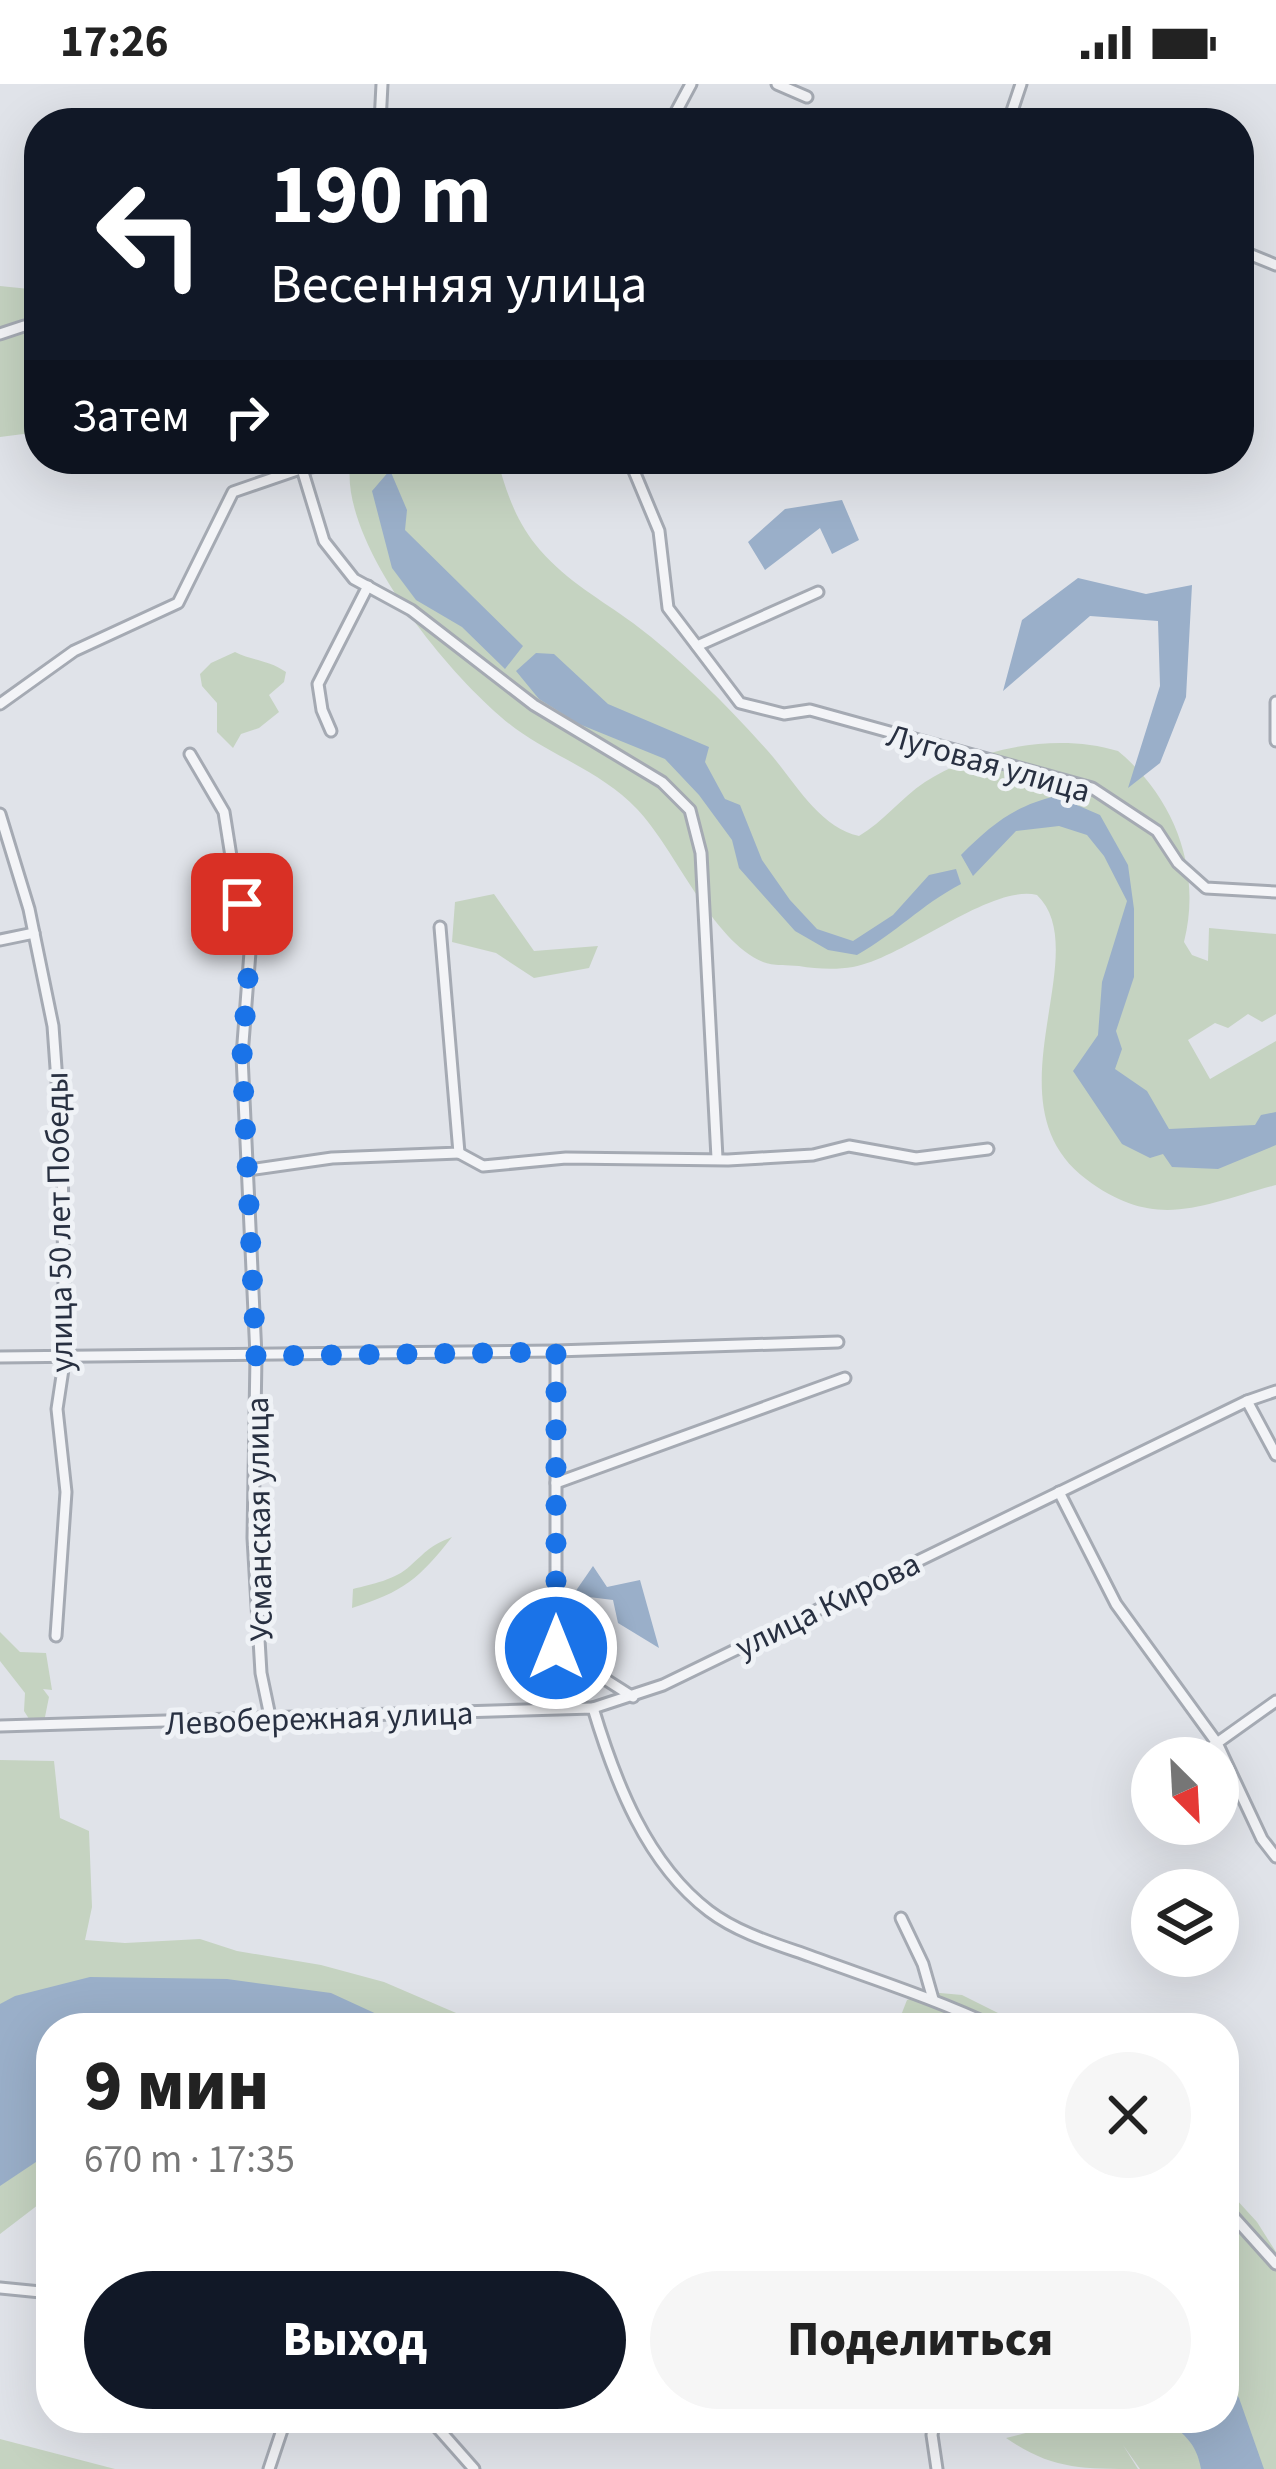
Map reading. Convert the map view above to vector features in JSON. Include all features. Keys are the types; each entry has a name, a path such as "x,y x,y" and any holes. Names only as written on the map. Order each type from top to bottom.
{"street":[{"path":"777,84 807,98"},
{"path":"0,704 74,651 178,603 233,492 277,474"},
{"path":"304,474 324,541 354,579 411,610 534,705 662,782 690,810 701,853 717,1158"},
{"name":"Луговая улица","path":"635,474 659,531 668,608 740,703 784,714 811,710 1092,788 1157,831 1178,863 1206,888 1276,892"},
{"path":"331,731 318,684 368,586"},
{"path":"697,646 818,592"},
{"path":"1276,702 1276,741"},
{"name":"Усманская улица","path":"190,754 224,812 251,939 242,1056 256,1356 253,1538 261,1673 271,1720"},
{"name":"улица 50 лет Победы","path":"0,814 34,933 53,1026 62,1152 65,1356 57,1409 66,1492 56,1636"},
{"path":"440,927 460,1153"},
{"path":"0,940 34,933"},
{"path":"249,1170 353,1157 460,1153 483,1166 566,1158 813,1155 850,1146 916,1158 988,1149"},
{"path":"0,1357 556,1352 838,1342"},
{"path":"556,1352 556,1648 633,1696"},
{"path":"556,1483 845,1378"},
{"name":"улица Кирова","path":"593,1708 633,1696 1276,1391"},
{"path":"1247,1401 1276,1455"},
{"path":"1059,1492 1116,1604 1212,1737"},
{"path":"1225,1737 1276,1701"},
{"path":"593,1708 613,1774 662,1863 710,1912 752,1935 964,2013"},
{"name":"Левобережная улица","path":"0,1726 593,1708"},
{"path":"1239,1791 1276,1857"},
{"path":"901,1918 933,1999"},
{"path":"1239,2223 1276,2264"},
{"path":"0,2288 36,2292"},
{"path":"269,2469 281,2433"},
{"path":"442,2433 474,2469"},
{"path":"932,2433 937,2469"}],"green space":[{"path":"0,286 24,288 24,434 0,437"},
{"path":"351,474 502,474 525,529 551,562 686,668 752,733 819,813 844,831 859,836 925,782 993,752 1044,743 1118,751 1155,791 1179,838 1189,889 1184,942 1192,955 1208,961 1209,928 1276,934 1276,1014 1262,1022 1248,1014 1228,1028 1215,1023 1188,1040 1210,1079 1276,1041 1276,1185 1201,1206 1157,1209 1111,1195 1086,1179 1057,1147 1044,1111 1042,1071 1056,953 1052,921 1037,895 996,900 853,967 771,964 745,951 711,915 652,826 624,796 516,729 432,645 380,568 361,529"},
{"path":"235,652 286,672 284,682 269,695 279,712 259,728 241,734 233,748 217,732 217,703 202,686 200,674"},
{"path":"494,894 534,951 598,946 589,968 534,978 496,953 452,942 455,902"},
{"path":"452,1537 409,1582 352,1608 353,1589 397,1575"},
{"path":"0,1632 20,1652 46,1653 52,1690 43,1689 49,1697 44,1722 31,1722 24,1711 25,1693 0,1661"},
{"path":"0,1760 54,1761 60,1818 89,1831 92,1907 85,1940 200,1939 384,1982 456,2013 36,2013 36,2206 0,2234"},
{"path":"929,1992 962,1995 998,2013 902,2013 907,2000"},
{"path":"1239,2202 1276,2252 1276,2469 1140,2469 1123,2445 1138,2469 1083,2467 1037,2456 1006,2438 1026,2433 1239,2433"},
{"path":"0,2439 115,2469 0,2469"}],"water":[{"path":"392,474 407,510 405,530 523,646 505,669 462,627 416,600 392,568 372,491"},
{"path":"842,500 859,540 832,554 820,528 765,570 748,542 785,509"},
{"path":"1078,578 1146,594 1192,585 1186,697 1160,763 1128,788 1160,686 1158,621 1090,616 1003,691 1022,620"},
{"path":"536,653 554,654 608,704 709,747 705,762 725,799 740,805 762,860 817,929 853,941 893,915 929,875 956,869 961,884 857,955 828,950 795,931 739,868 732,840 665,759 579,724 539,699 516,671"},
{"path":"1056,796 1100,815 1128,865 1134,909 1134,977 1116,1031 1122,1049 1115,1069 1147,1091 1169,1129 1255,1125 1261,1115 1276,1112 1276,1145 1218,1169 1172,1167 1163,1154 1150,1158 1122,1144 1073,1071 1098,1035 1102,982 1127,901 1104,856 1087,835 1059,826 1016,831 973,876 961,855 1004,818"},
{"path":"593,1566 607,1587 640,1580 659,1648 618,1623 613,1600 573,1595"},
{"path":"90,1977 227,1979 331,1993 374,2013 36,2013 36,2162 0,2186 0,2004"},
{"path":"1239,2398 1264,2469 1201,2469 1181,2433 1239,2433"}],"route":[{"path":"242,904 251,939 242,1056 256,1356 556,1352 556,1648"}]}
